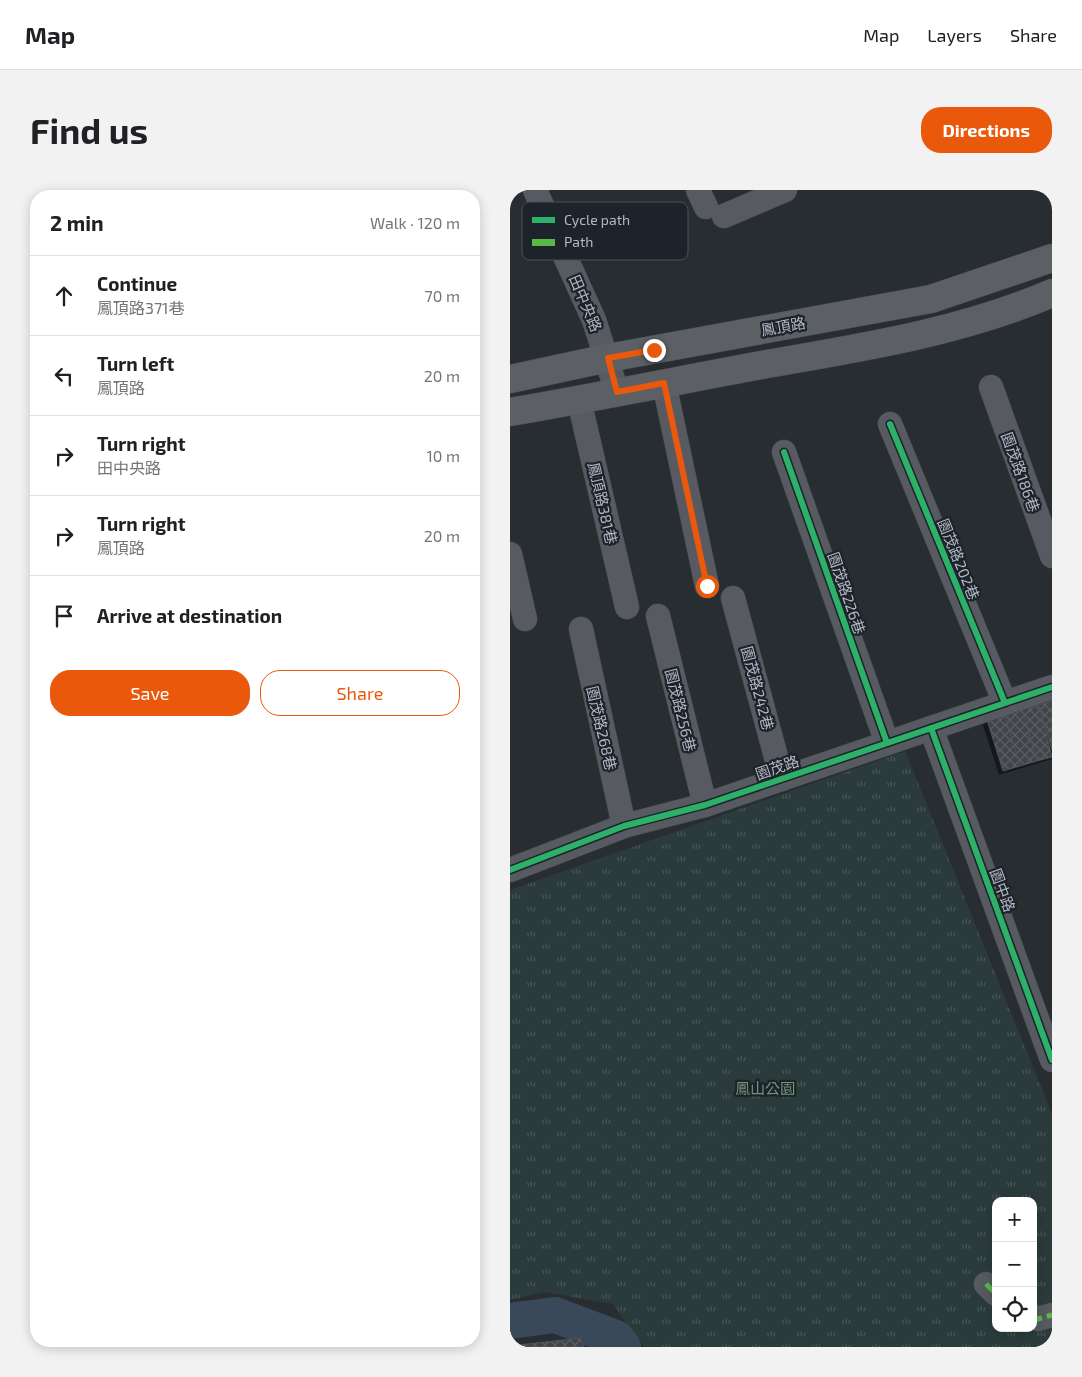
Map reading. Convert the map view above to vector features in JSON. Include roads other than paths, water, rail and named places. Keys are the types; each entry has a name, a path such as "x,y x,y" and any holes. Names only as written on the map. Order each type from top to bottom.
{"main road":[{"name":"鳳頂路","path":"510,379 608,358 931,299 1052,258"},
{"path":"510,412 881,344 955,327 1021,306 1052,293"}],"street":[{"name":"田中央路","path":"535,190 540,202"},
{"path":"709,204 785,190"},
{"name":"田中央路","path":"567,260 594,320 608,358 617,392"},
{"path":"664,383 707,586"},
{"name":"園茂路186巷","path":"990,387 1052,556"},
{"name":"鳳頂路381巷","path":"579,400 627,607"},
{"name":"園茂路202巷","path":"890,424 1005,703"},
{"name":"園茂路226巷","path":"784,452 887,743"},
{"path":"510,554 525,619"},
{"name":"園茂路242巷","path":"733,598 782,779"},
{"name":"園茂路256巷","path":"658,616 705,805"},
{"name":"園茂路268巷","path":"580,629 624,826"},
{"name":"園茂路","path":"510,870 624,826 705,805 1052,687"},
{"name":"園中路","path":"931,728 1052,1060"},
{"path":"1037,1318 1052,1315"}],"waterway":[{"path":"510,1321 555,1315 616,1338 623,1347"}],"park label":[{"name":"鳳山公園","path":"765,1088"}]}
